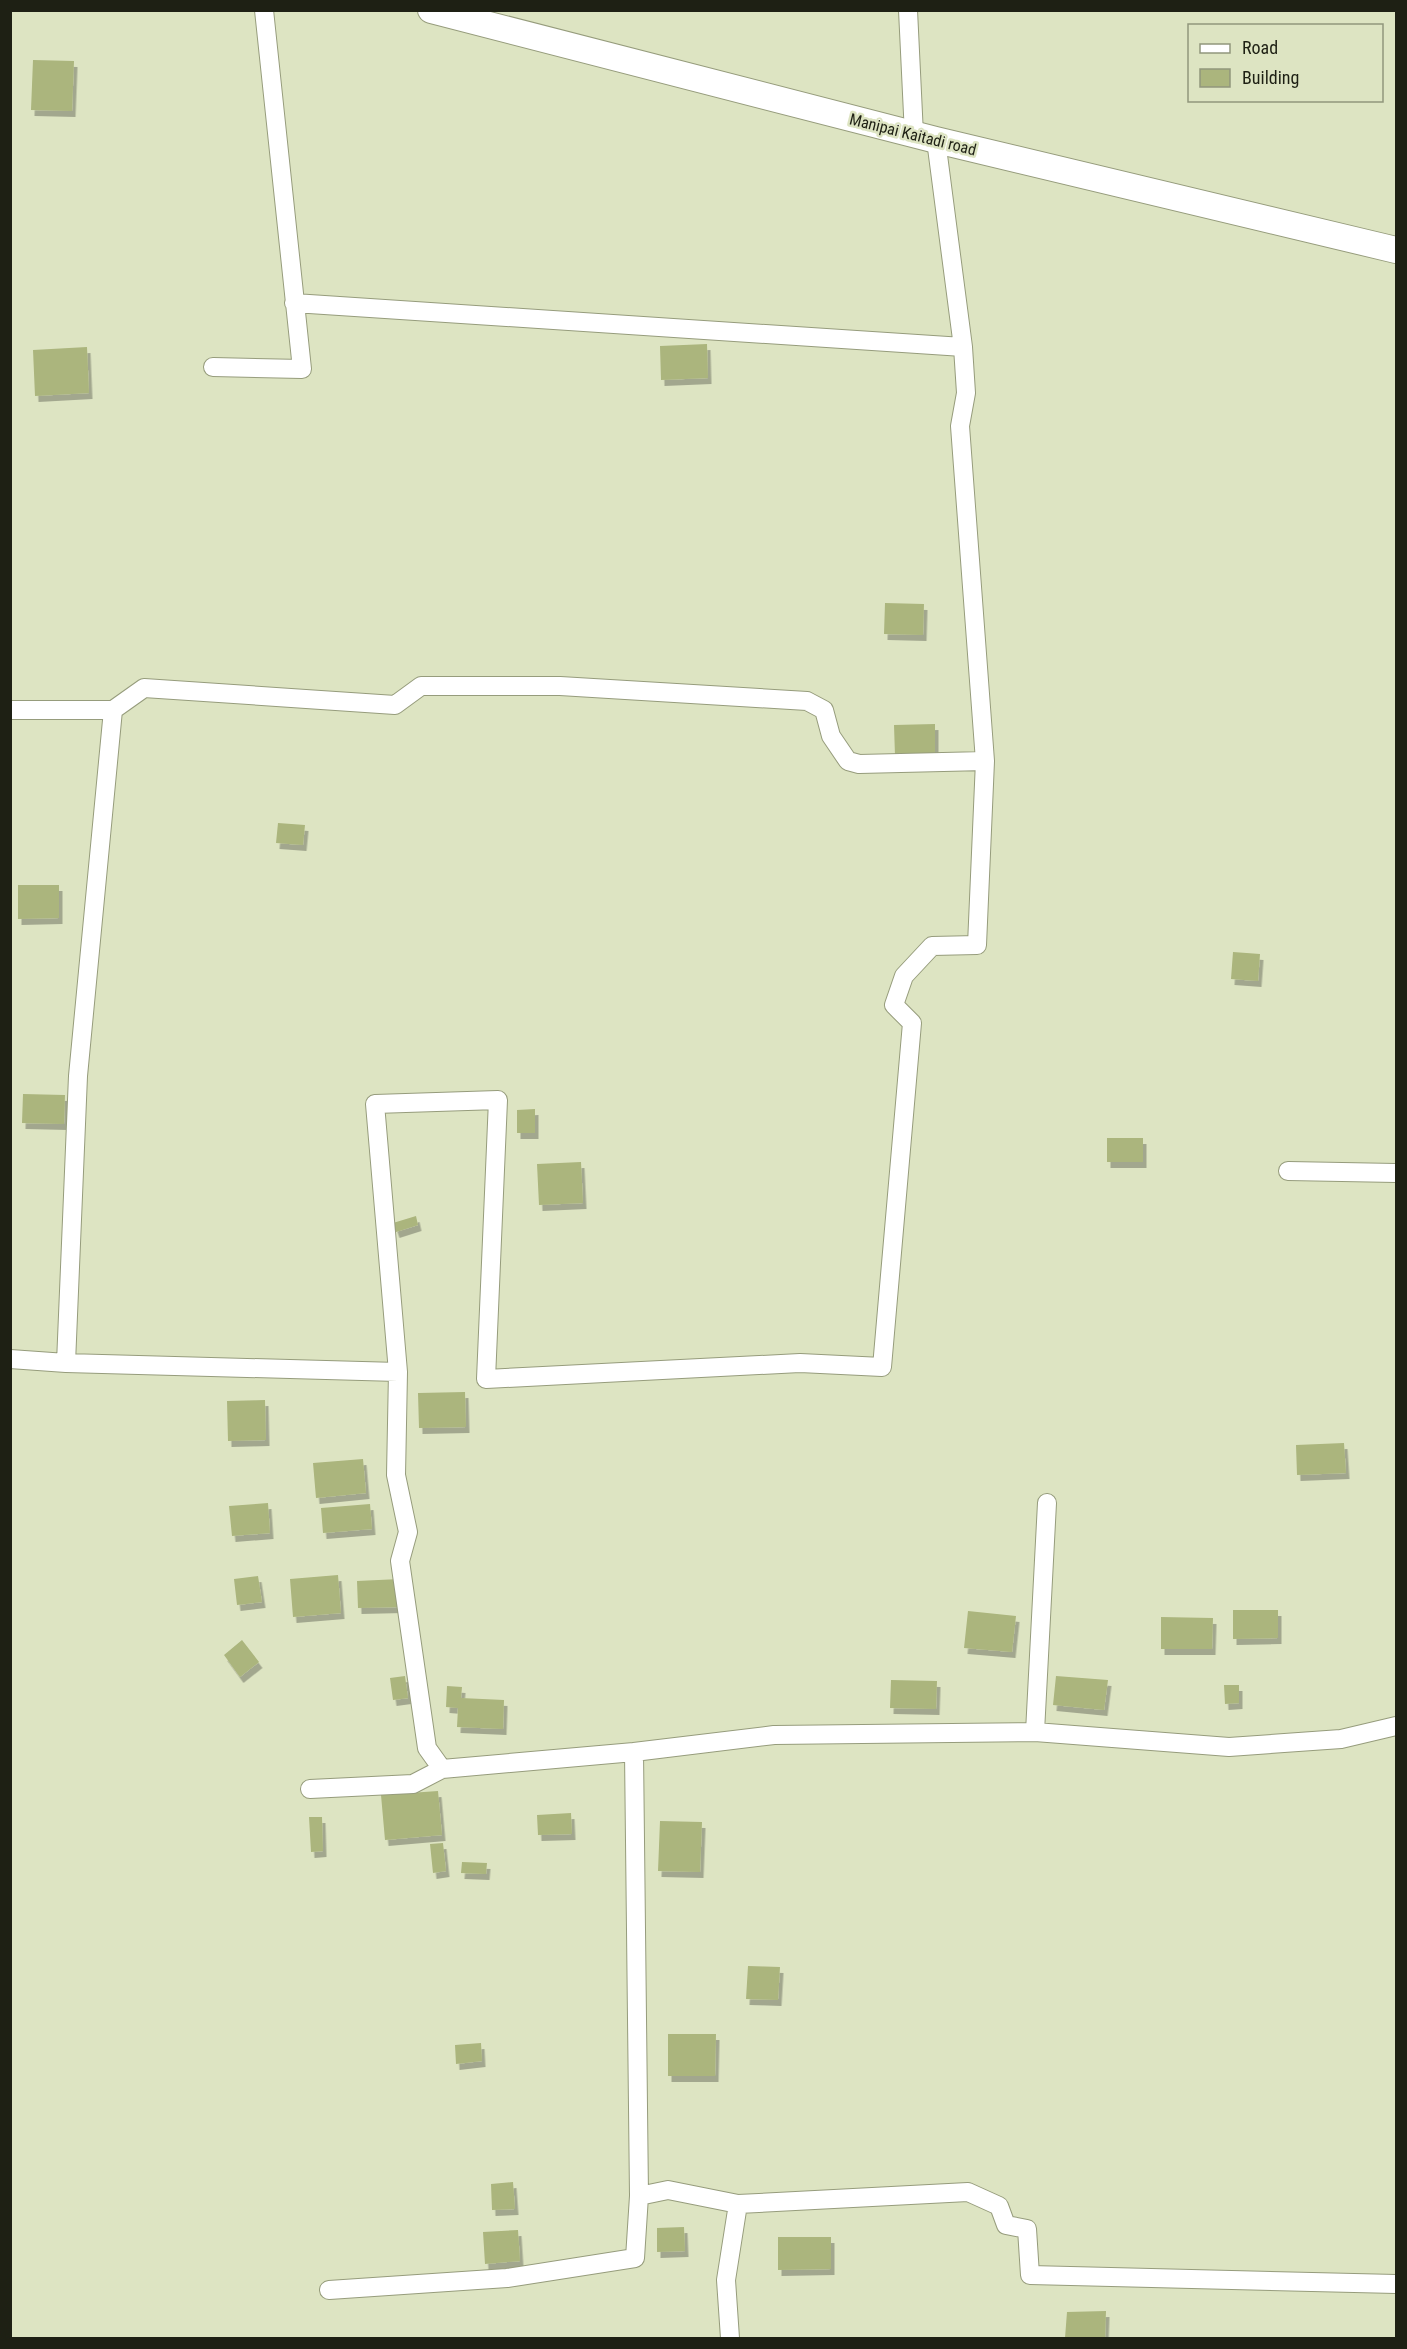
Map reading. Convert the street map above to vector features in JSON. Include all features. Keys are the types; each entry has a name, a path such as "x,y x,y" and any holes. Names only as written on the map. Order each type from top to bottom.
{"main road":[{"name":"Manipai Kaitadi road","path":"430,10 925,137 1396,250"}],"street":[{"path":"213,367 302,369 264,10"},
{"path":"442,1769 427,1748 400,1561 408,1532 396,1475 398,1371 375,1104 498,1100 486,1379 800,1362 882,1367 912,1023 894,1005 904,976 932,946 977,945 985,761 960,426 966,393 963,347 925,137 908,10"},
{"path":"294,303 963,347"},
{"path":"10,710 113,710 144,688 395,705 421,686 560,686 807,701 824,710 831,736 848,761 859,764 985,761"},
{"path":"66,1363 78,1076 113,710"},
{"path":"1288,1171 1396,1173"},
{"path":"10,1359 66,1363 398,1371"},
{"path":"1035,1732 1047,1503"},
{"path":"310,1789 412,1784 442,1769 634,1752 774,1735 1035,1732 1229,1747 1341,1739 1396,1726"},
{"path":"329,2290 507,2278 635,2258 639,2196 634,1752"},
{"path":"639,2196 668,2190 738,2204 968,2192 999,2206 1006,2225 1027,2229 1030,2275 1396,2284"},
{"path":"730,2338 726,2280 738,2204"}],"building":[{"path":"33,60 74,61 72,111 31,110"},
{"path":"707,344 708,378 661,380 660,346"},
{"path":"87,347 89,393 35,396 33,350"},
{"path":"885,603 924,604 923,635 884,634"},
{"path":"935,724 935,756 895,756 894,725"},
{"path":"278,823 305,825 303,845 276,843"},
{"path":"18,885 59,885 59,918 18,919"},
{"path":"1233,952 1260,954 1258,981 1231,979"},
{"path":"23,1094 65,1095 64,1124 22,1123"},
{"path":"535,1109 535,1133 517,1133 517,1110"},
{"path":"1107,1138 1143,1138 1143,1162 1107,1162"},
{"path":"581,1162 583,1203 539,1205 537,1164"},
{"path":"416,1216 418,1225 396,1232 393,1223"},
{"path":"465,1392 466,1427 419,1428 418,1393"},
{"path":"265,1400 266,1440 228,1441 227,1401"},
{"path":"1344,1443 1346,1473 1297,1475 1296,1445"},
{"path":"363,1459 366,1493 316,1498 313,1463"},
{"path":"268,1503 270,1533 232,1536 229,1506"},
{"path":"370,1504 372,1529 323,1533 321,1508"},
{"path":"338,1575 341,1613 293,1617 290,1579"},
{"path":"258,1576 262,1602 237,1605 234,1579"},
{"path":"400,1579 400,1607 358,1608 357,1581"},
{"path":"1233,1610 1278,1610 1278,1638 1233,1639"},
{"path":"968,1611 1016,1616 1012,1652 964,1648"},
{"path":"1161,1617 1213,1618 1212,1649 1161,1649"},
{"path":"242,1640 259,1662 240,1677 224,1655"},
{"path":"405,1676 408,1698 393,1700 390,1678"},
{"path":"1056,1676 1108,1680 1104,1710 1053,1705"},
{"path":"891,1680 937,1681 936,1709 890,1708"},
{"path":"1224,1685 1239,1685 1239,1703 1225,1704"},
{"path":"447,1686 462,1687 461,1698 504,1700 503,1729 457,1727 458,1708 446,1707"},
{"path":"438,1791 442,1835 385,1840 381,1795"},
{"path":"571,1813 572,1834 538,1835 537,1815"},
{"path":"309,1817 322,1817 323,1851 311,1852"},
{"path":"660,1821 702,1822 700,1872 658,1871"},
{"path":"443,1843 446,1871 433,1873 430,1844"},
{"path":"462,1862 487,1863 486,1874 461,1873"},
{"path":"748,1966 780,1967 778,2000 746,1999"},
{"path":"668,2034 716,2034 715,2076 668,2076"},
{"path":"481,2043 482,2061 456,2064 455,2045"},
{"path":"513,2182 515,2209 492,2210 491,2184"},
{"path":"684,2227 685,2251 657,2252 657,2228"},
{"path":"518,2230 520,2261 485,2264 483,2232"},
{"path":"778,2237 831,2237 831,2269 778,2270"},
{"path":"1106,2311 1105,2338 1065,2338 1067,2312"}]}
